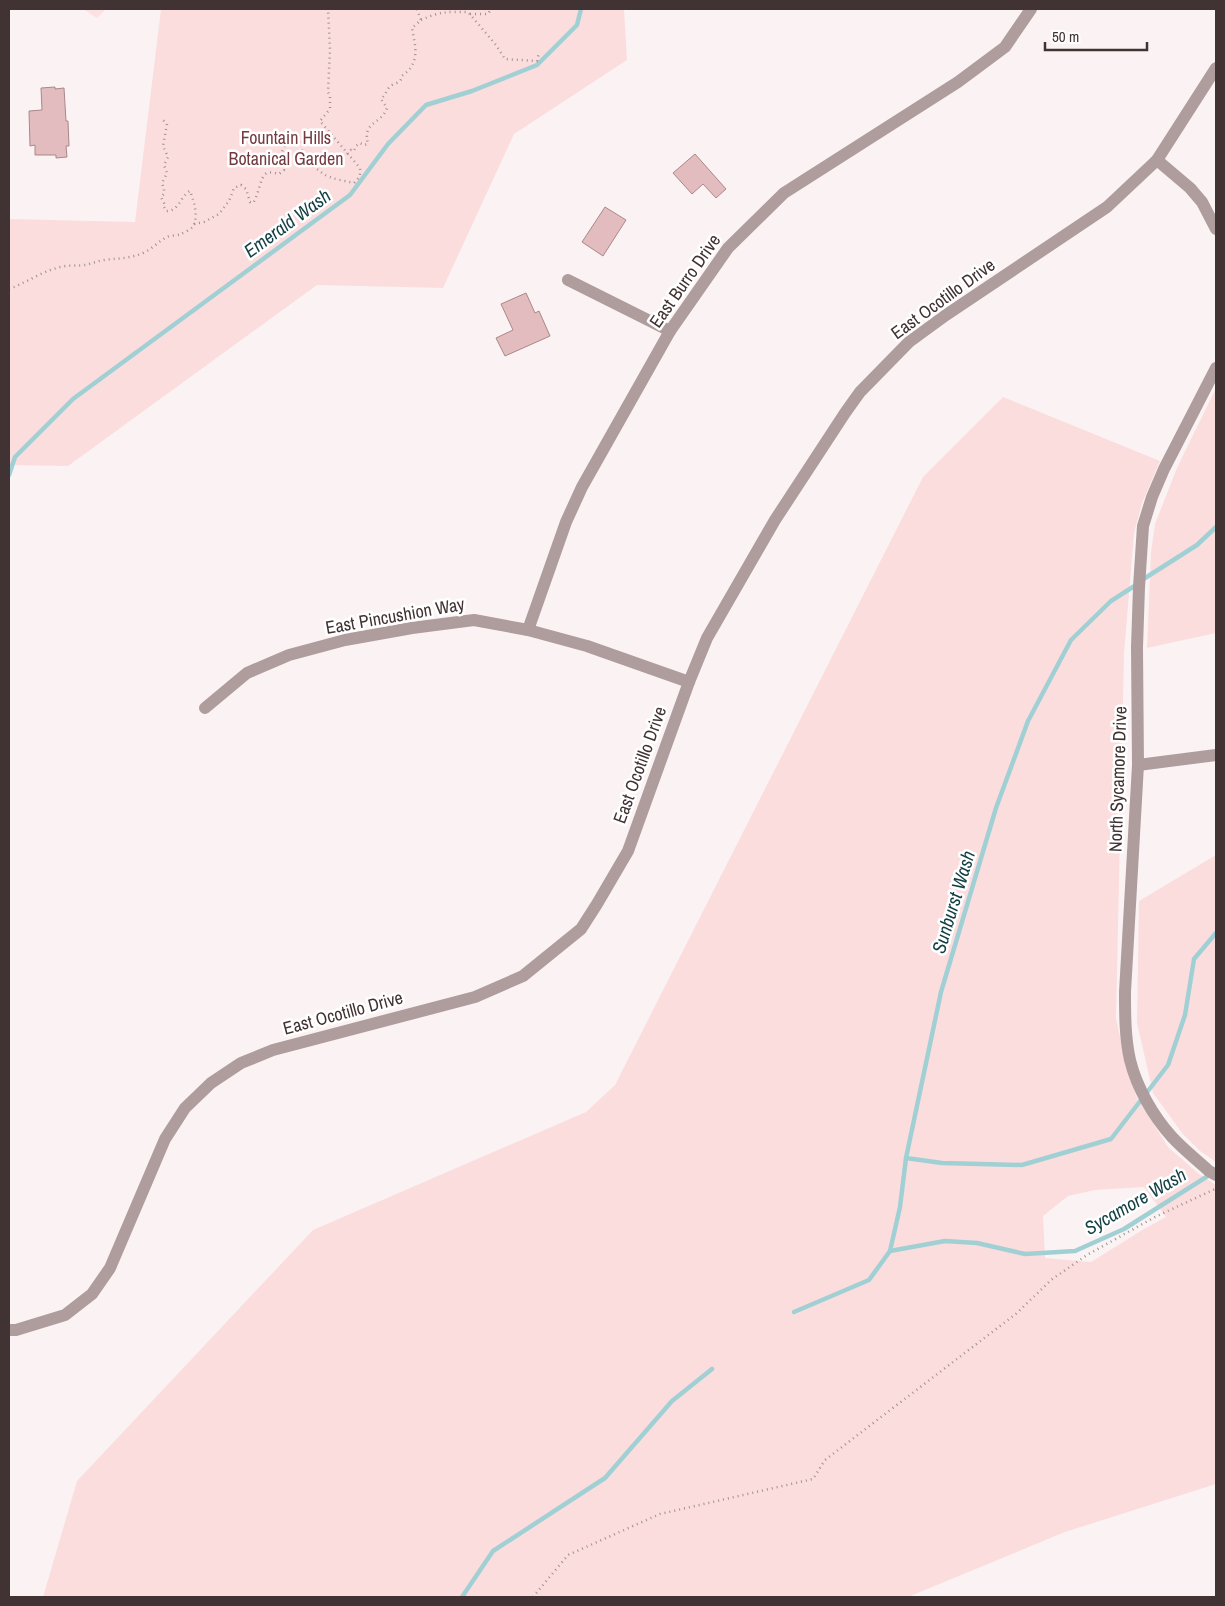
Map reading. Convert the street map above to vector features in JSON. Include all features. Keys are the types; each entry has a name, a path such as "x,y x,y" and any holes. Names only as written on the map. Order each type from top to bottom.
{"street":[{"name":"East Burro Drive","path":"528,630 566,522 582,487 670,331 728,248 784,193 958,82 1005,46 1031,9"},
{"name":"East Ocotillo Drive","path":"9,1330 16,1330 65,1316 92,1294 110,1268 164,1139 185,1108 211,1083 241,1063 273,1050 475,997 523,976 581,929 628,851 689,682 707,638 775,520 860,392 908,342 1107,207 1157,160 1216,68"},
{"path":"1157,160 1190,188 1202,202 1216,228"},
{"path":"568,280 670,331"},
{"name":"North Sycamore Drive","path":"1216,368 1164,469 1152,497 1143,526 1137,647 1138,765 1125,992 1125,1027 1130,1060 1140,1088 1154,1114 1172,1136 1209,1171 1216,1175"},
{"name":"East Pincushion Way","path":"205,708 247,673 289,655 345,640 412,628 474,620 528,630 587,646 689,682"},
{"path":"1138,765 1216,755"}],"path":[{"path":"194,224 204,222 218,214 229,201 234,188 237,186 241,185 246,189 250,202 253,203 260,188 262,177 270,172 279,174 284,170 280,153 288,140 297,140 304,143 300,158 305,164 311,164 330,178 354,183 360,174 360,168 320,122 330,109 330,96 328,92 330,50 328,9"},
{"path":"416,9 421,20"},
{"path":"347,154 351,150 354,151 360,143 368,144 367,130 369,125 381,119 387,108 381,99 392,85 400,82 402,76 413,64 416,47 412,28 421,20 439,12 488,14 491,9"},
{"path":"470,14 505,59 537,61 539,53"},
{"path":"9,289 40,274 65,266 125,259 154,247 169,236 175,236 192,228 194,224 194,206 190,191 186,193 178,206 171,211 166,211 160,197 164,194 162,183 167,173 164,165 168,157 164,146 167,124 162,119"},
{"path":"533,1597 568,1555 660,1514 812,1479 825,1460 1016,1313 1051,1280 1087,1255 1216,1188"}],"shaded area":[{"path":"83,9 106,9 97,18"}],"green space":[{"name":"Fountain Hills Botanical Garden","path":"161,9 624,9 627,60 514,134 443,288 317,285 68,466 9,465 9,219 135,222"},
{"path":"1216,388 1216,633 1147,648 1151,552 1155,524 1177,468"},
{"path":"1003,397 1160,461 1142,503 1134,533 1124,654 1116,1018 1124,1056 1136,1096 1168,1147 1199,1174 1216,1185 1216,1484 1065,1532 908,1597 43,1597 77,1481 313,1230 586,1112 615,1085 923,477","holes":["1144,1187 1166,1217 1091,1262 1045,1258 1043,1216 1068,1196 1095,1190"]},
{"path":"1216,855 1216,1162 1200,1151 1182,1133 1153,1093 1137,1023 1139,901"}],"building":[{"path":"55,87 55,89 64,88 66,121 68,121 69,146 66,146 67,157 56,158 56,155 35,155 35,145 30,146 29,111 42,110 41,88"},
{"path":"695,154 726,189 716,198 703,184 692,194 673,173"},
{"path":"605,207 626,220 603,256 582,242"},
{"path":"526,293 535,313 539,311 550,336 505,356 496,338 513,330 501,304"}],"waterway":[{"name":"Emerald Wash","path":"9,475 15,457 73,399 350,195 388,144 426,105 472,91 537,65 577,25 581,9"},
{"name":"Sunburst Wash","path":"1142,580 1197,545 1216,527"},
{"name":"Sunburst Wash","path":"794,1312 869,1280 890,1251 900,1207 906,1158 941,992 996,808 1028,721 1071,640 1111,601 1136,585"},
{"path":"906,1158 942,1163 1022,1165 1111,1139 1168,1065 1185,1015 1194,959 1216,933"},
{"name":"Sycamore Wash","path":"890,1251 945,1241 977,1243 1025,1254 1075,1251 1124,1229 1211,1174"},
{"path":"462,1597 493,1551 605,1478 672,1401 712,1369"}]}
